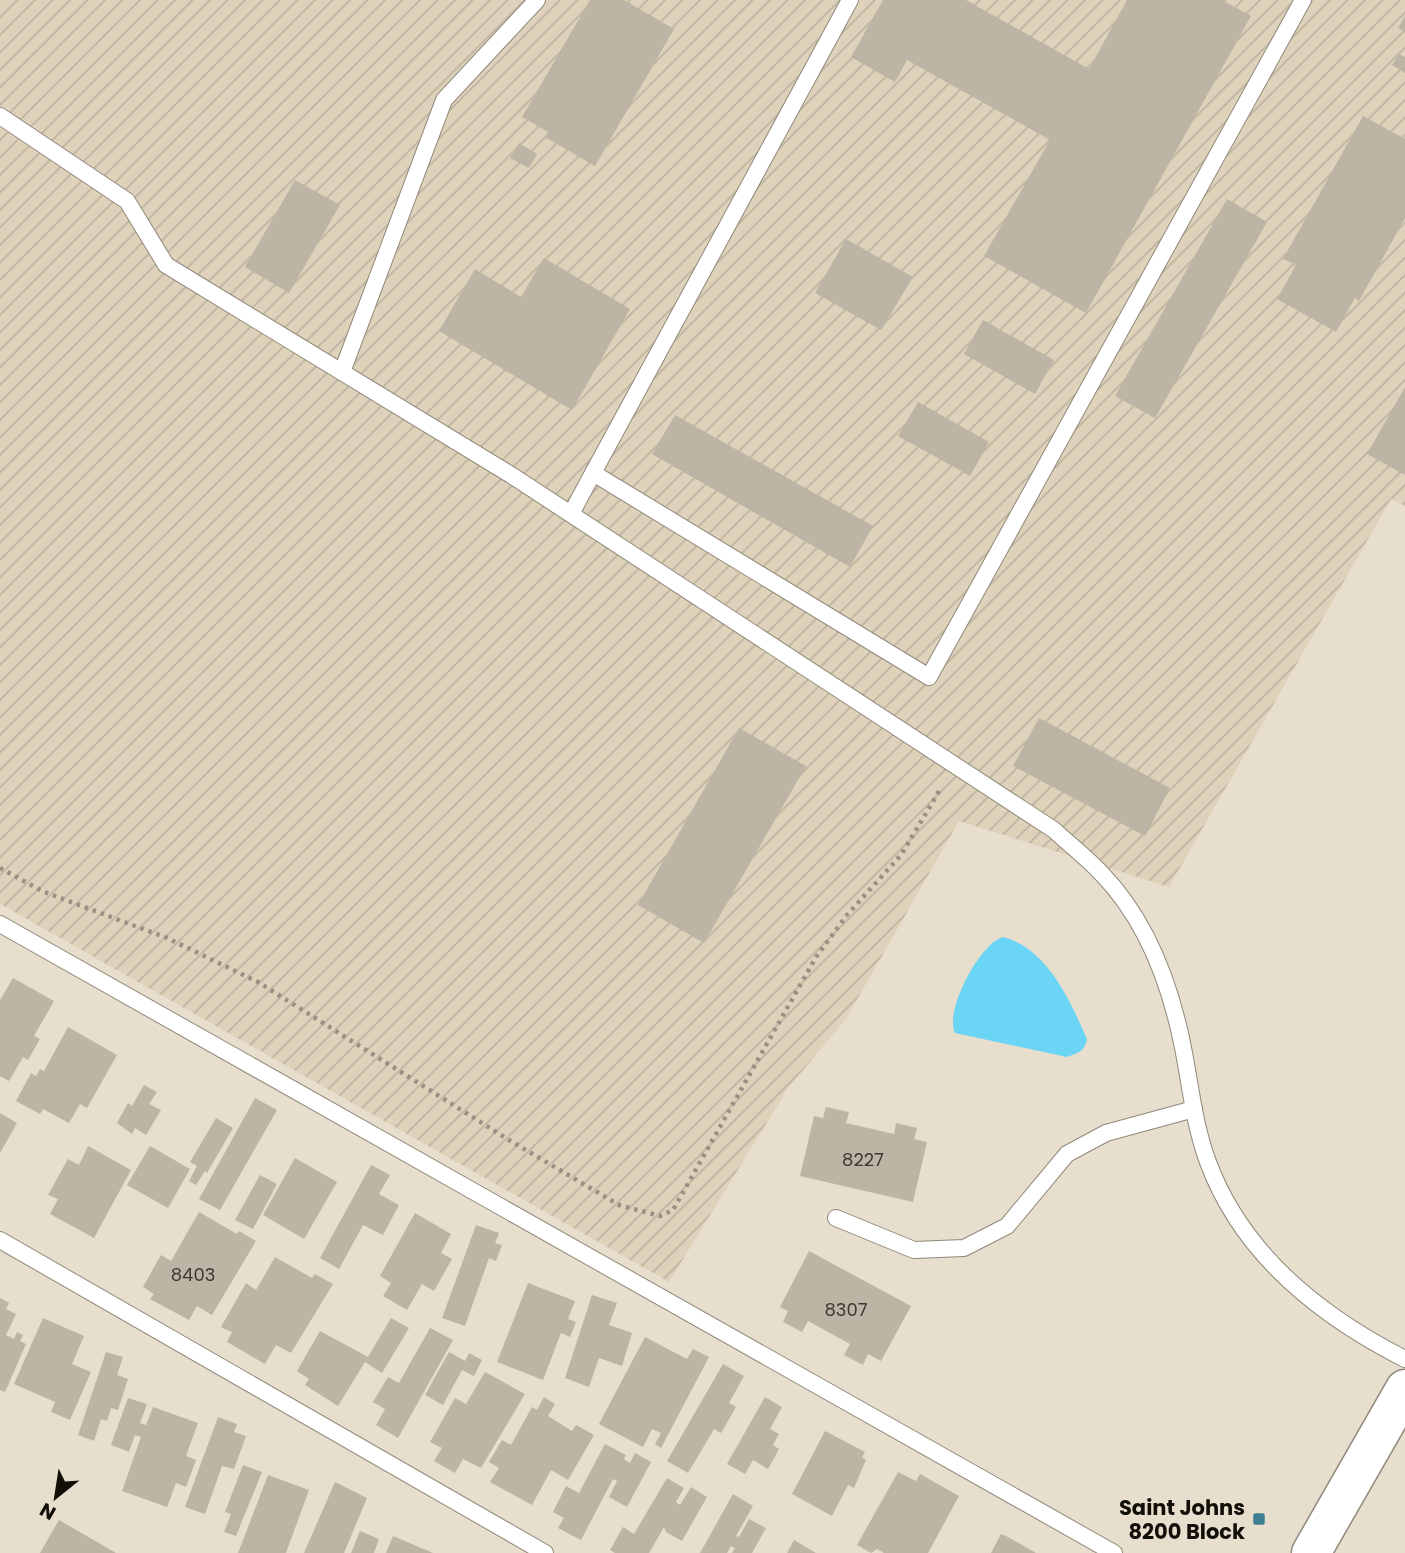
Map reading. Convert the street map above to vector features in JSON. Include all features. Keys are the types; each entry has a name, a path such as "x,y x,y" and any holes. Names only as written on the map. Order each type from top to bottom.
{"main road":[{"path":"1311,1553 1405,1389"}],"lane":[{"path":"342,372 444,100 537,0"},
{"path":"571,514 850,0"},
{"path":"593,473 929,677 1303,0"},
{"path":"0,116 127,201 166,265 571,514 1054,830 1102,874 1141,925 1167,984 1208,1163 1241,1223 1276,1270 1312,1302 1357,1335 1405,1359"},
{"path":"0,924 1114,1553"},
{"path":"836,1217 914,1250 964,1248 1007,1226 1067,1154 1106,1133 1194,1110"},
{"path":"0,1240 538,1551"}],"path":[{"path":"0,868 42,891 166,938 258,982 509,1140 619,1205 660,1216 673,1210 816,957 847,915 901,855 954,766"}],"shaded area":[{"path":"0,0 1405,0 1405,506 1391,499 1169,887 959,821 846,1019 788,1088 669,1282 0,904"}],"water":[{"path":"1003,937 1019,943 1033,953 1056,978 1087,1039 1080,1051 1067,1057 955,1033 955,1010 966,979 984,951"}],"building":[{"path":"590,0 624,0 674,29 595,166 545,137 548,132 522,117"},
{"path":"883,0 966,0 1089,69 1127,0 1222,0 1251,16 1086,313 984,256 1050,140 907,60 895,82 851,57"},
{"path":"1405,16 1405,32 1398,28"},
{"path":"1399,54 1405,57 1405,73 1392,65"},
{"path":"1363,116 1405,139 1405,218 1359,301 1355,298 1336,332 1277,299 1296,265 1283,259"},
{"path":"519,143 537,154 529,168 510,158"},
{"path":"295,180 340,205 289,293 245,267"},
{"path":"1227,199 1267,222 1155,418 1115,396"},
{"path":"846,239 913,277 881,330 815,293"},
{"path":"544,258 630,309 572,410 439,331 475,269 521,297"},
{"path":"983,320 1054,360 1035,394 964,354"},
{"path":"1405,387 1405,475 1367,454"},
{"path":"918,402 989,442 970,476 898,436"},
{"path":"675,415 873,526 850,567 652,454"},
{"path":"1039,718 1170,788 1145,836 1013,766"},
{"path":"739,728 806,766 704,943 638,905"},
{"path":"13,978 54,1001 34,1036 40,1039 28,1060 23,1057 9,1081 0,1076 0,1000"},
{"path":"68,1027 117,1055 87,1108 80,1104 69,1123 43,1109 40,1114 16,1101 31,1073 36,1076 40,1069 44,1071"},
{"path":"144,1085 157,1092 149,1104 161,1110 146,1135 135,1128 132,1134 117,1123 128,1103 132,1106"},
{"path":"255,1098 277,1110 220,1210 199,1199"},
{"path":"826,1107 849,1112 846,1123 894,1134 896,1123 917,1128 914,1139 927,1142 913,1202 800,1176 814,1116 823,1118"},
{"path":"0,1113 17,1123 0,1153"},
{"path":"216,1118 233,1128 207,1173 205,1171 196,1185 189,1181 197,1166 190,1162"},
{"path":"88,1146 131,1170 94,1238 50,1214 58,1199 48,1195 68,1159 79,1165"},
{"path":"150,1146 190,1169 168,1208 127,1185"},
{"path":"295,1158 337,1182 304,1239 263,1215"},
{"path":"371,1165 390,1175 379,1194 399,1205 383,1235 363,1225 339,1269 320,1258"},
{"path":"260,1175 277,1184 253,1229 235,1220"},
{"path":"199,1212 237,1234 239,1231 256,1241 212,1315 197,1306 189,1320 150,1299 154,1294 143,1287 161,1255 171,1261"},
{"path":"415,1213 451,1234 441,1253 452,1259 434,1291 422,1284 407,1310 383,1296 391,1283 380,1276"},
{"path":"476,1225 499,1233 495,1243 502,1245 496,1261 489,1258 465,1326 442,1318"},
{"path":"809,1251 911,1306 881,1361 868,1354 863,1365 844,1355 850,1344 808,1321 802,1332 783,1322 788,1311 780,1307"},
{"path":"275,1257 312,1278 315,1274 333,1284 291,1353 276,1345 265,1364 227,1342 232,1332 221,1327 246,1283 256,1290"},
{"path":"528,1283 575,1301 568,1319 576,1322 570,1337 561,1333 543,1380 497,1362"},
{"path":"592,1295 617,1303 609,1325 632,1333 622,1366 599,1358 589,1387 565,1378"},
{"path":"0,1298 9,1303 6,1309 16,1314 6,1335 14,1339 17,1332 23,1335 20,1341 26,1344 5,1392 0,1390"},
{"path":"43,1318 84,1336 72,1364 91,1372 70,1420 51,1412 55,1402 14,1384"},
{"path":"391,1318 409,1328 382,1373 365,1362 338,1406 305,1385 309,1379 297,1371 320,1331 368,1357"},
{"path":"430,1328 453,1340 398,1438 376,1425 385,1409 373,1402 388,1377 399,1383"},
{"path":"645,1337 687,1359 693,1349 709,1357 661,1448 655,1444 661,1433 652,1429 643,1447 599,1424"},
{"path":"106,1352 123,1357 117,1375 128,1379 118,1410 111,1408 107,1421 101,1419 94,1441 78,1435"},
{"path":"449,1352 465,1361 469,1353 482,1360 474,1376 462,1370 443,1405 425,1395"},
{"path":"723,1364 744,1376 729,1403 736,1407 721,1433 714,1429 688,1473 667,1461"},
{"path":"485,1372 525,1394 481,1468 463,1459 455,1473 434,1461 442,1448 430,1442 455,1398 466,1404"},
{"path":"544,1397 555,1404 548,1416 572,1431 576,1425 594,1435 568,1480 551,1470 532,1505 490,1482 499,1468 489,1462 502,1440 511,1445 532,1407 537,1410"},
{"path":"765,1397 782,1407 770,1429 779,1434 773,1445 779,1449 768,1469 753,1460 745,1474 727,1464"},
{"path":"128,1398 147,1404 140,1423 146,1425 153,1407 198,1423 186,1456 196,1460 186,1487 176,1483 167,1507 122,1491 141,1437 135,1435 129,1452 111,1445"},
{"path":"218,1417 237,1424 234,1432 246,1436 234,1469 222,1466 205,1514 185,1507"},
{"path":"825,1431 865,1452 862,1457 866,1460 854,1488 848,1485 832,1516 792,1494"},
{"path":"605,1444 626,1455 624,1459 630,1463 635,1453 651,1462 627,1507 609,1497 617,1481 613,1479 581,1540 558,1528 564,1518 553,1512 566,1486 579,1493"},
{"path":"243,1465 262,1472 236,1536 224,1532 231,1514 225,1512"},
{"path":"898,1472 916,1481 920,1474 959,1496 928,1553 884,1553 877,1549 871,1553 857,1545"},
{"path":"268,1475 309,1490 286,1553 238,1553"},
{"path":"667,1478 684,1488 676,1502 680,1505 691,1487 707,1497 682,1541 666,1532 664,1527 649,1553 615,1553 610,1550 623,1527 634,1534"},
{"path":"335,1482 367,1498 344,1553 304,1553"},
{"path":"733,1494 753,1506 736,1536 739,1537 749,1519 766,1528 752,1553 732,1553 735,1548 731,1546 727,1553 700,1553"},
{"path":"59,1520 116,1553 40,1553"},
{"path":"360,1531 379,1539 374,1553 351,1553"},
{"path":"1001,1534 1008,1537 1036,1553 991,1553"},
{"path":"393,1536 433,1553 386,1553"},
{"path":"794,1540 816,1553 787,1553"}],"place":[{"name":"Saint Johns 8200 Block","path":"1259,1519"}]}
